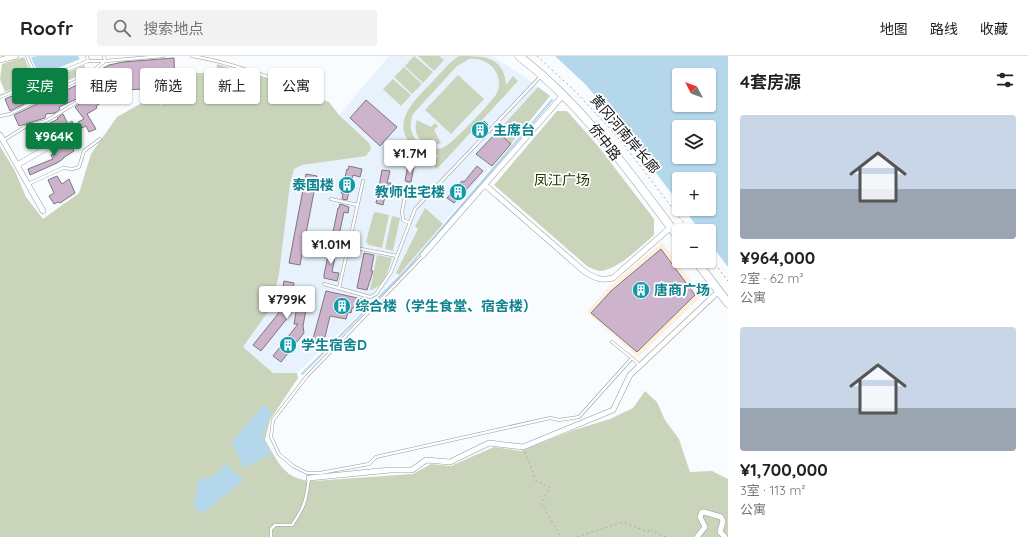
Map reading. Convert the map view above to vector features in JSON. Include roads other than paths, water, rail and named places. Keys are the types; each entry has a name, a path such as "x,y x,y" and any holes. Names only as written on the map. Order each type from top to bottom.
{"main road":[{"name":"侨中路","path":"519,56 564,94 598,132 671,227"},
{"path":"702,268 728,303"}],"street":[{"path":"0,60 16,56"},
{"path":"423,255 564,94"},
{"path":"0,135 42,211"},
{"path":"17,165 62,139"},
{"path":"485,185 585,272 594,278 604,280 613,278 671,227"},
{"path":"309,478 390,470 412,470 426,460 450,462 488,443 523,447 613,410 630,375 719,290"},
{"path":"697,537 705,527 700,517 702,512 721,517 723,521 720,532 726,537"}],"lane":[{"path":"27,56 32,68"},
{"path":"87,56 88,61"},
{"path":"0,116 10,114 88,75 104,61 104,56"},
{"path":"68,69 88,61 163,56"},
{"path":"192,56 212,60 268,77"},
{"path":"324,284 370,297 376,294 391,272 415,209 542,74"},
{"path":"0,97 12,92"},
{"path":"3,141 28,125 46,121 76,103"},
{"path":"28,184 63,168 73,169 79,166 84,151 100,139"},
{"path":"339,288 363,181"},
{"path":"408,184 402,211 403,220 410,223"},
{"path":"331,199 358,205"},
{"path":"320,241 397,256"},
{"path":"423,255 307,376 273,420 271,437 279,454 293,466 307,473 320,473 369,464 376,458 550,418 559,420 579,417 632,358"},
{"path":"612,342 640,366"},
{"path":"271,537 271,529 275,525 292,525 306,504 309,478"}],"water":[{"path":"78,56 80,59 58,68 36,68 31,57"},
{"path":"555,56 728,56 728,267 716,251 716,224 695,224 689,216 716,216 716,172 672,172 672,194 614,118 586,85"},
{"path":"266,404 271,414 264,430 264,438 272,454 243,468 232,442 255,414"},
{"path":"226,464 244,480 201,514 194,507 198,480 214,476"}],"waterway":[{"path":"302,374 406,270 552,100"}],"place":[{"name":"主席台","path":"480,130"},
{"name":"泰国楼","path":"347,185"},
{"name":"教师住宅楼","path":"458,192"},
{"name":"唐商广场","path":"641,290"},
{"name":"综合楼（学生食堂、宿舍楼）","path":"342,306"},
{"name":"学生宿舍D","path":"288,345"}],"park label":[{"name":"凤江广场","path":"562,180"}]}
